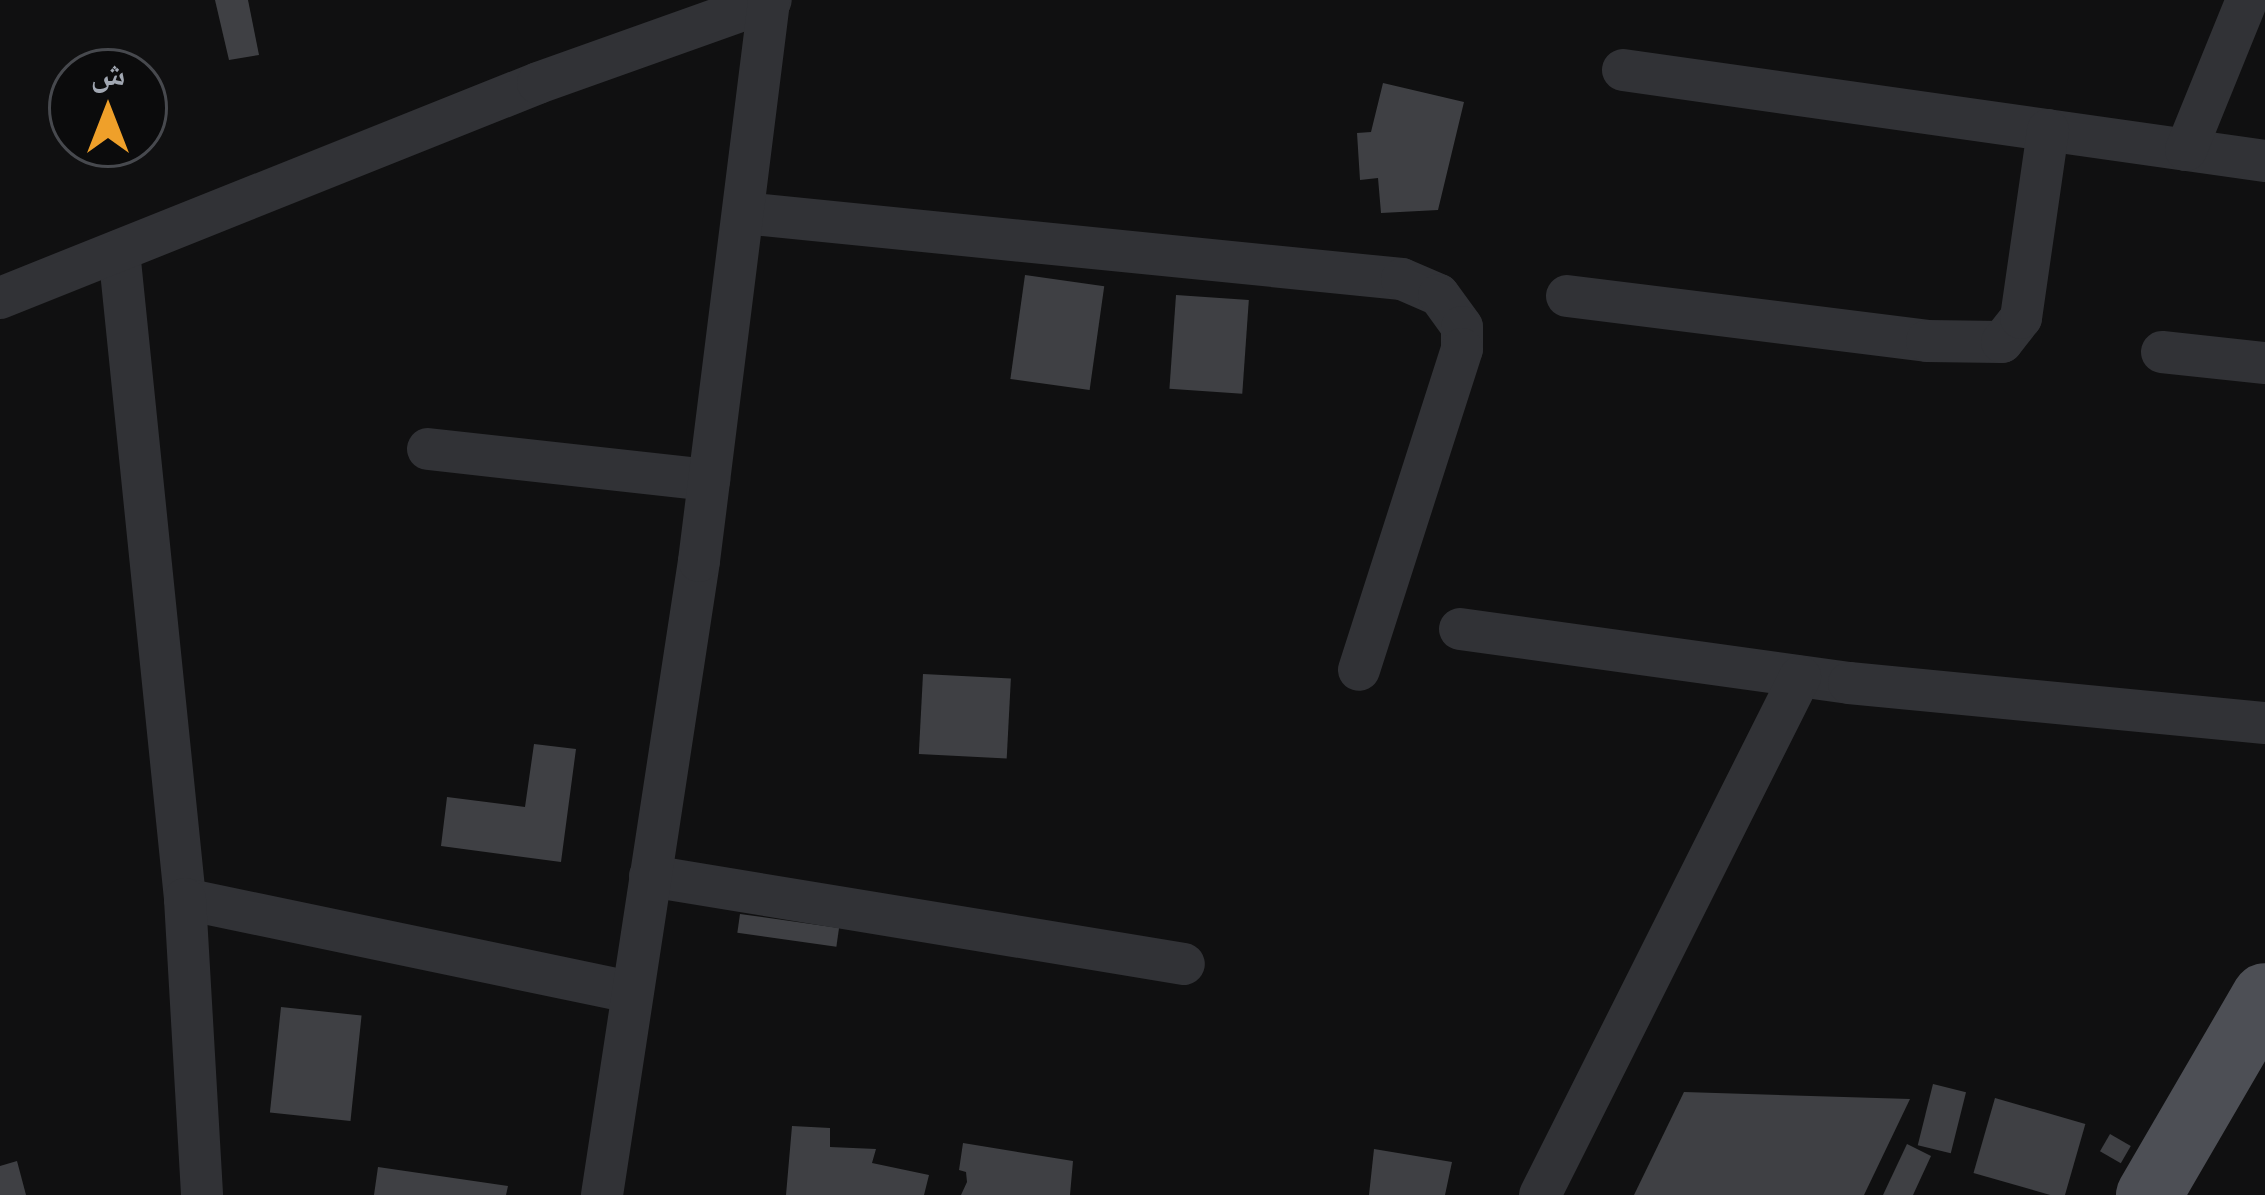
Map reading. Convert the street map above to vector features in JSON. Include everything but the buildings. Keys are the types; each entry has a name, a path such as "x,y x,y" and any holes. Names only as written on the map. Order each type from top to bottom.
{"main road":[{"path":"2149,1195 2265,996"}],"street":[{"path":"0,298 538,83 770,0 709,481 602,1195"},
{"path":"2186,150 2247,0"},
{"path":"1624,70 2265,161"},
{"path":"1568,296 1928,340 2002,342 2021,318 2048,130"},
{"path":"743,214 1402,279 1438,295 1462,327 1462,349 1359,670"},
{"path":"118,250 185,899 202,1195"},
{"path":"2162,352 2265,363"},
{"path":"428,448 709,481"},
{"path":"1460,629 1800,676 2265,723"},
{"path":"1540,1195 1800,676"},
{"path":"650,877 1184,964"},
{"path":"185,899 631,992"}]}
